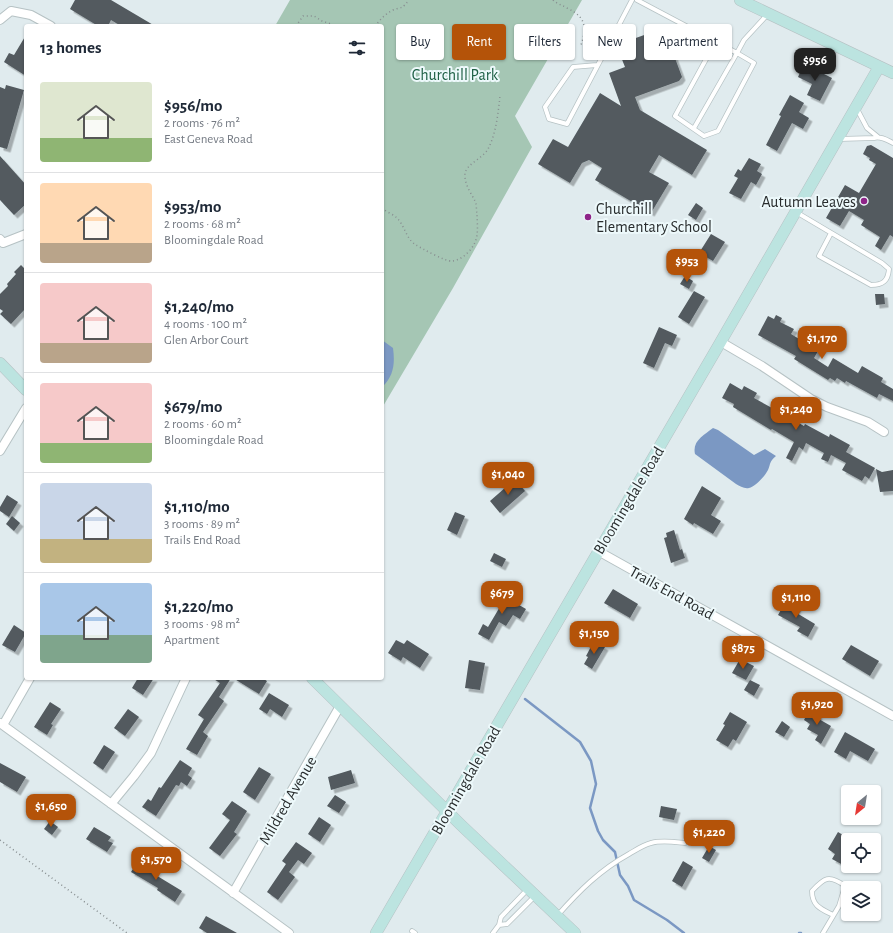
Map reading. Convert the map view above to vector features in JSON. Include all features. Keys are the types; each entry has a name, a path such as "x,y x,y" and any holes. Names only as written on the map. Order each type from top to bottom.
{"street":[{"path":"740,0 893,73"},
{"path":"0,20 11,11 27,13 46,24"},
{"name":"Bloomingdale Road","path":"376,933 721,342 879,67"},
{"path":"1,243 24,235"},
{"path":"721,342 757,363 811,399 827,407 868,422 884,432"},
{"path":"0,363 24,388"},
{"path":"0,451 24,411"},
{"name":"Trails End Road","path":"598,551 893,716"},
{"path":"29,680 2,724 289,933"},
{"path":"111,804 151,753 185,680"},
{"path":"314,680 531,893 575,933"},
{"name":"Mildred Avenue","path":"233,893 340,706"}],"lane":[{"path":"597,65 573,66 545,107 549,119 567,124 632,0"},
{"path":"637,0 683,24"},
{"path":"694,128 744,40 768,14"},
{"path":"706,60 675,116 704,136 718,131 754,63 732,49"},
{"path":"856,108 867,128 878,137"},
{"path":"838,140 878,137 884,138 893,144"},
{"path":"796,212 882,263 888,269 888,275 885,282 880,285 871,285 819,256 831,233"},
{"path":"556,916 586,886 613,863 620,859 651,843 685,843"},
{"path":"824,933 839,906 844,886 830,878 822,880 812,891 812,900 819,908 833,915"},
{"path":"493,933 499,925 501,917 531,893"},
{"path":"499,925 507,924 531,893"}],"path":[{"path":"377,24 383,17 393,10 403,8 409,0"},
{"path":"553,0 578,14 582,21 585,33 581,46"},
{"path":"297,24 303,16 314,16 333,24"},
{"path":"384,210 396,217 406,234 415,244 440,258 451,261 469,253 477,236 477,214 476,203 468,187 465,173 470,166 487,150 495,128 500,96"},
{"path":"0,840 127,933"}],"green space":[{"name":"Churchill Park","path":"290,0 582,0 568,24 514,24 514,60 547,60 515,116 532,147 453,288 384,405 384,24 276,24"}],"water":[{"path":"384,341 393,348 394,359 393,369 384,385"},
{"path":"713,428 754,455 765,449 776,456 771,461 765,475 754,486 745,488 736,484 695,454 695,445 697,442"}],"building":[{"path":"75,0 111,0 152,24 118,24 111,20 109,24 95,24 70,9"},
{"path":"644,35 644,60 676,60 682,77 679,81 635,97 640,110 707,150 692,175 659,155 649,172 669,183 651,213 595,180 602,168 589,160 582,163 570,183 538,164 553,139 568,147 600,93 621,106 609,73 625,67 622,60 636,60 636,38"},
{"path":"24,38 24,75 4,62 9,53 14,55"},
{"path":"803,66 811,71 812,68 832,78 820,101 807,95 812,84 798,77"},
{"path":"6,85 24,90 7,149 0,147 0,87 5,89"},
{"path":"790,95 804,103 799,112 809,118 803,129 792,123 777,151 766,145 781,116 779,115"},
{"name":"Autumn Leaves","path":"871,145 893,158 893,237 890,235 881,250 875,246 880,237 861,225 864,220 849,211 840,226 826,218 845,185 859,193 876,164 863,154 867,146"},
{"path":"0,156 24,183 24,206 14,215 0,200"},
{"path":"749,158 761,164 757,171 762,174 756,185 751,182 741,199 729,193 738,178 734,176 738,169 741,171"},
{"path":"696,203 703,208 696,220 688,215"},
{"path":"711,234 725,242 713,261 699,253"},
{"path":"21,265 24,268 24,310 11,324 0,314 3,311 0,309 0,294 8,286 7,284 16,274 14,272"},
{"path":"685,276 693,281 689,289 680,284"},
{"path":"694,291 705,297 689,324 678,317"},
{"path":"875,294 884,294 885,304 876,305"},
{"path":"776,315 782,318 780,322 794,329 791,334 804,342 806,339 812,343 810,346 818,351 814,358 828,367 833,358 858,373 862,366 883,378 881,382 893,389 893,401 879,394 877,398 846,381 845,383 837,378 835,381 830,378 828,380 794,359 796,356 758,335 768,316 774,319"},
{"path":"659,327 677,335 672,346 665,343 654,368 643,363"},
{"path":"730,383 742,390 744,386 757,393 754,398 772,408 773,406 787,414 786,416 804,426 805,424 829,437 830,434 850,445 846,452 875,468 869,479 865,476 862,481 842,470 846,463 831,455 828,462 821,459 824,453 806,443 803,450 799,447 792,461 786,458 794,442 733,407 734,404 722,398"},
{"path":"876,469 882,472 893,470 893,491 880,492"},
{"path":"515,479 525,491 500,513 490,501"},
{"path":"702,486 721,498 711,515 721,521 713,534 684,519"},
{"path":"7,495 18,502 9,517 0,511 0,507"},
{"path":"455,512 465,516 457,535 447,530"},
{"path":"12,516 20,523 14,531 6,524"},
{"path":"674,530 680,550 682,549 685,558 671,563 664,538 667,537 666,533"},
{"path":"494,553 506,559 502,567 490,561"},
{"path":"613,589 638,604 630,618 604,603"},
{"path":"498,593 526,609 520,619 513,615 506,626 499,622 489,640 478,634 483,624 488,627 501,605 493,601"},
{"path":"786,601 798,607 795,612 815,624 808,637 797,631 800,627 778,615"},
{"path":"14,625 24,632 24,636 15,652 2,645"},
{"path":"396,640 404,644 407,640 429,654 420,668 403,657 401,661 388,653"},
{"path":"594,641 605,647 592,669 584,664 588,657 586,656"},
{"path":"851,645 879,661 870,676 842,659"},
{"path":"740,659 754,666 746,680 732,673"},
{"path":"469,660 485,663 480,690 465,688"},
{"path":"137,680 153,680 143,695 132,688"},
{"path":"215,680 230,680 219,697 224,701 203,732 208,736 197,755 186,749 204,719 198,715 220,683"},
{"path":"236,680 267,681 259,694"},
{"path":"750,680 760,685 754,696 744,690"},
{"path":"269,693 289,705 282,717 270,709 267,714 259,709"},
{"path":"50,702 61,709 51,724 53,725 47,735 34,727"},
{"path":"128,709 139,717 125,736 114,728"},
{"path":"809,710 819,716 817,718 831,726 821,744 815,740 818,735 807,729 810,724 804,720"},
{"path":"730,712 747,722 736,741 733,739 728,747 716,740 725,725 723,724"},
{"path":"782,721 790,727 784,737 775,732"},
{"path":"845,732 875,749 868,761 850,751 846,759 834,752"},
{"path":"104,745 115,752 103,770 93,763"},
{"path":"180,760 192,768 188,775 192,778 187,786 181,782 179,786 176,785 156,816 142,807 148,799 151,801 159,787 161,788"},
{"path":"0,763 26,777 17,792 0,782"},
{"path":"259,767 271,774 255,800 243,792"},
{"path":"351,770 355,783 331,790 328,777"},
{"path":"335,795 346,802 339,813 327,806"},
{"path":"232,801 247,811 234,832 237,834 220,856 209,848 230,820 222,814"},
{"path":"661,806 677,809 674,820 659,817"},
{"path":"319,817 331,825 320,842 308,834"},
{"path":"50,821 58,827 52,835 44,829"},
{"path":"94,827 111,837 108,841 113,843 107,852 86,839"},
{"path":"838,832 841,834 841,864 832,859 835,854 828,849"},
{"path":"296,842 312,853 304,864 298,860 289,872 295,877 278,900 267,892 286,864 282,861"},
{"path":"709,846 716,850 709,862 702,858"},
{"path":"138,861 156,872 154,874 182,891 175,902 157,890 158,888 131,872"},
{"path":"683,861 693,867 682,887 672,881"},
{"path":"206,916 237,933 207,933 199,928"}],"waterway":[{"path":"525,699 580,742 591,761 596,784 590,808 598,831 603,840 615,852 620,875 628,886 634,900 667,920 684,933"}],"place":[{"name":"Autumn Leaves","path":"864,201"},
{"name":"Churchill Elementary School","path":"588,217"}]}
